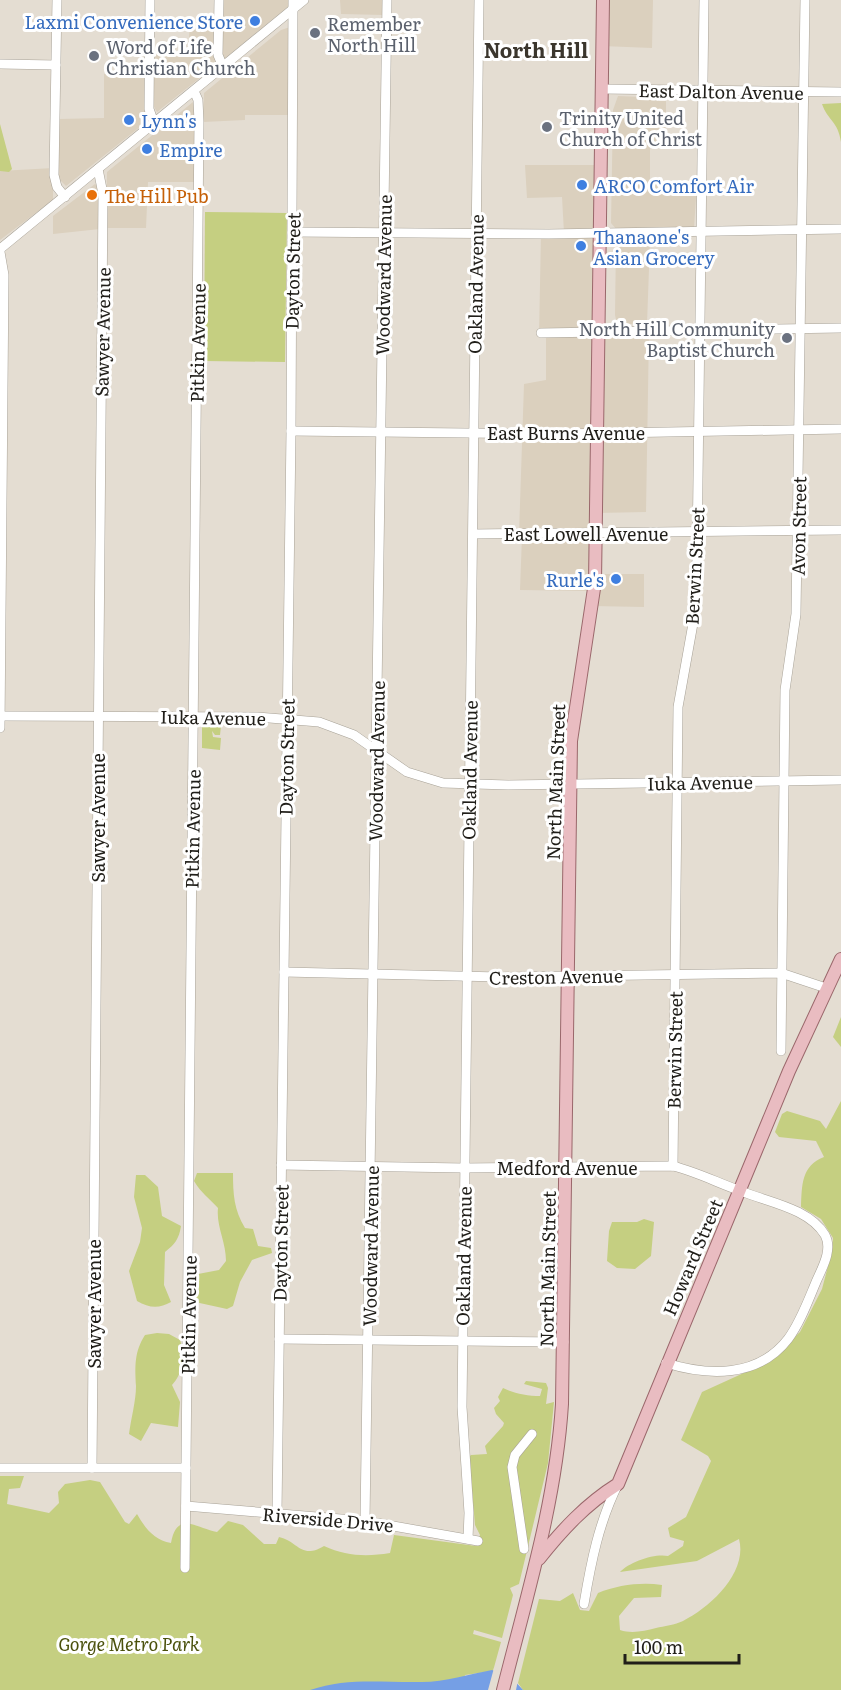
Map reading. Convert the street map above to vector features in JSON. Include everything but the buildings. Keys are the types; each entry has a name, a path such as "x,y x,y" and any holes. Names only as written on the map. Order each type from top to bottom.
{"main road":[{"name":"North Main Street","path":"503,1690 535,1565 557,1462 564,1342 573,724 593,600 596,534 603,0"},
{"name":"Howard Street","path":"618,1484 666,1363 789,1071 841,959"},
{"path":"535,1565 564,1528 595,1498 618,1484"}],"street":[{"path":"57,0 54,175 57,187 65,197"},
{"path":"150,0 149,109 154,123"},
{"path":"219,0 218,56 223,67"},
{"path":"0,728 4,275 0,250 223,67 293,5 304,0"},
{"name":"Woodward Avenue","path":"365,1521 387,0"},
{"name":"Oakland Avenue","path":"473,1540 462,1431 462,1341 479,0"},
{"name":"Berwin Street","path":"673,1166 678,695 694,618 704,0"},
{"name":"Avon Street","path":"781,1051 785,690 796,614 798,531 805,0"},
{"name":"Dayton Street","path":"277,1513 291,431 293,5"},
{"path":"0,64 56,65"},
{"name":"East Dalton Avenue","path":"601,89 841,92"},
{"name":"Pitkin Avenue","path":"185,1568 199,118 198,100 194,91"},
{"name":"Sawyer Avenue","path":"92,1468 103,194 98,169"},
{"path":"292,232 476,234 841,229"},
{"path":"541,333 841,328"},
{"name":"East Burns Avenue","path":"291,431 597,433 841,429"},
{"name":"East Lowell Avenue","path":"474,534 841,530"},
{"name":"Iuka Avenue","path":"0,716 286,718 319,722 354,735 395,766 419,777 443,783 571,784 841,780"},
{"name":"Creston Avenue","path":"284,972 466,977 781,973 826,988"},
{"name":"Medford Avenue","path":"281,1165 464,1168 673,1166 699,1173 805,1217 824,1233 828,1245 826,1257 788,1340 756,1364 732,1371 702,1372 666,1363"},
{"path":"279,1339 564,1342"},
{"path":"524,1549 512,1467 515,1455 532,1434"},
{"path":"0,1468 186,1468"},
{"name":"Howard Street","path":"584,1604 602,1523 618,1484"},
{"name":"Riverside Drive","path":"186,1506 365,1521 473,1540"}],"shaded area":[{"path":"222,0 289,0 289,6 224,59 221,53"},
{"path":"340,0 384,0 384,15 341,14"},
{"path":"603,0 653,0 652,48 602,46"},
{"path":"190,21 217,21 216,65 157,112 153,105 155,54 188,54"},
{"path":"290,27 290,115 245,115 245,120 203,122 204,93 281,30"},
{"path":"145,73 146,122 66,186 58,178 59,119 104,118 104,74"},
{"path":"618,96 666,98 666,147 650,147 650,181 697,182 694,228 617,230 611,223 613,110"},
{"path":"193,102 196,109 194,182 148,182 146,228 106,228 107,172"},
{"path":"525,165 600,165 599,333 649,331 646,512 597,513 596,534 519,534 524,384 546,380 546,337 539,336 541,234 564,233 562,197 527,198"},
{"path":"53,168 53,200 0,240 0,171"},
{"path":"95,184 101,188 100,229 53,234 53,216"},
{"path":"619,241 650,241 647,324 617,324 615,315 616,244"},
{"path":"594,535 592,591 520,590 522,536"},
{"path":"595,574 644,574 644,607 592,606"}],"green space":[{"path":"841,103 841,142 838,130 822,104"},
{"path":"0,124 12,169 9,172 0,171"},
{"path":"205,212 287,213 285,362 204,361"},
{"path":"202,726 221,726 220,735 215,735 212,731 213,737 221,738 220,750 202,748"},
{"path":"841,1017 841,1047 833,1037"},
{"path":"841,1101 841,1690 523,1690 518,1683 539,1599 560,1601 573,1593 580,1610 589,1611 598,1593 606,1590 638,1584 662,1585 661,1597 634,1598 619,1616 620,1630 638,1632 677,1624 694,1615 715,1598 733,1576 738,1564 739,1539 697,1561 620,1572 642,1559 668,1556 683,1546 684,1541 670,1537 668,1528 686,1517 711,1461 708,1456 681,1440 702,1392 770,1361 800,1332 822,1289 833,1238 821,1219 801,1207 804,1177 816,1161 824,1157 816,1141 779,1137 775,1132 782,1114 787,1111 820,1121 826,1129"},
{"path":"197,1173 233,1173 235,1202 241,1221 245,1228 253,1229 258,1246 271,1248 272,1253 252,1260 240,1282 233,1306 227,1309 195,1302 194,1284 198,1274 219,1270 226,1261 218,1221 218,1208 194,1181"},
{"path":"136,1175 145,1175 158,1187 162,1216 181,1226 176,1241 165,1252 164,1285 171,1302 158,1307 137,1301 129,1271 140,1242 142,1228 134,1197"},
{"path":"644,1219 654,1222 651,1256 635,1269 617,1268 607,1261 609,1231 612,1222 637,1222"},
{"path":"169,1334 180,1340 182,1346 181,1370 172,1385 180,1402 178,1427 151,1423 141,1441 129,1434 136,1392 136,1360 145,1335"},
{"name":"Gorge Metro Park","path":"526,1381 546,1383 548,1388 546,1404 554,1402 548,1463 519,1584 510,1588 513,1595 502,1638 474,1630 473,1634 501,1642 493,1671 465,1675 461,1690 0,1690 0,1476 24,1476 20,1488 9,1489 7,1504 49,1513 59,1503 58,1492 65,1484 90,1480 100,1482 125,1522 129,1524 137,1514 151,1533 171,1543 174,1533 183,1524 217,1532 228,1521 243,1525 264,1544 276,1544 279,1537 310,1551 324,1546 356,1555 390,1553 394,1535 476,1546 480,1535 475,1525 469,1457 487,1454 485,1446 503,1426 504,1423 494,1408 500,1401 498,1397 503,1388 520,1394 540,1396 542,1389 524,1384"}],"water":[{"path":"492,1670 512,1678 523,1690 310,1690 352,1682 440,1681"}],"pier":[{"path":"494,1668 518,1680 516,1690 488,1690"}],"place":[{"name":"Laxmi Convenience Store","path":"255,21"},
{"name":"Remember North Hill","path":"315,33"},
{"name":"Word of Life Christian Church","path":"94,56"},
{"name":"Lynn's","path":"129,120"},
{"name":"Trinity United Church of Christ","path":"547,127"},
{"name":"Empire","path":"147,149"},
{"name":"ARCO Comfort Air","path":"582,185"},
{"name":"The Hill Pub","path":"92,195"},
{"name":"Thanaone's Asian Grocery","path":"581,246"},
{"name":"North Hill Community Baptist Church","path":"787,338"},
{"name":"Rurle's","path":"616,579"}],"district":[{"name":"North Hill","path":"536,49"}]}
